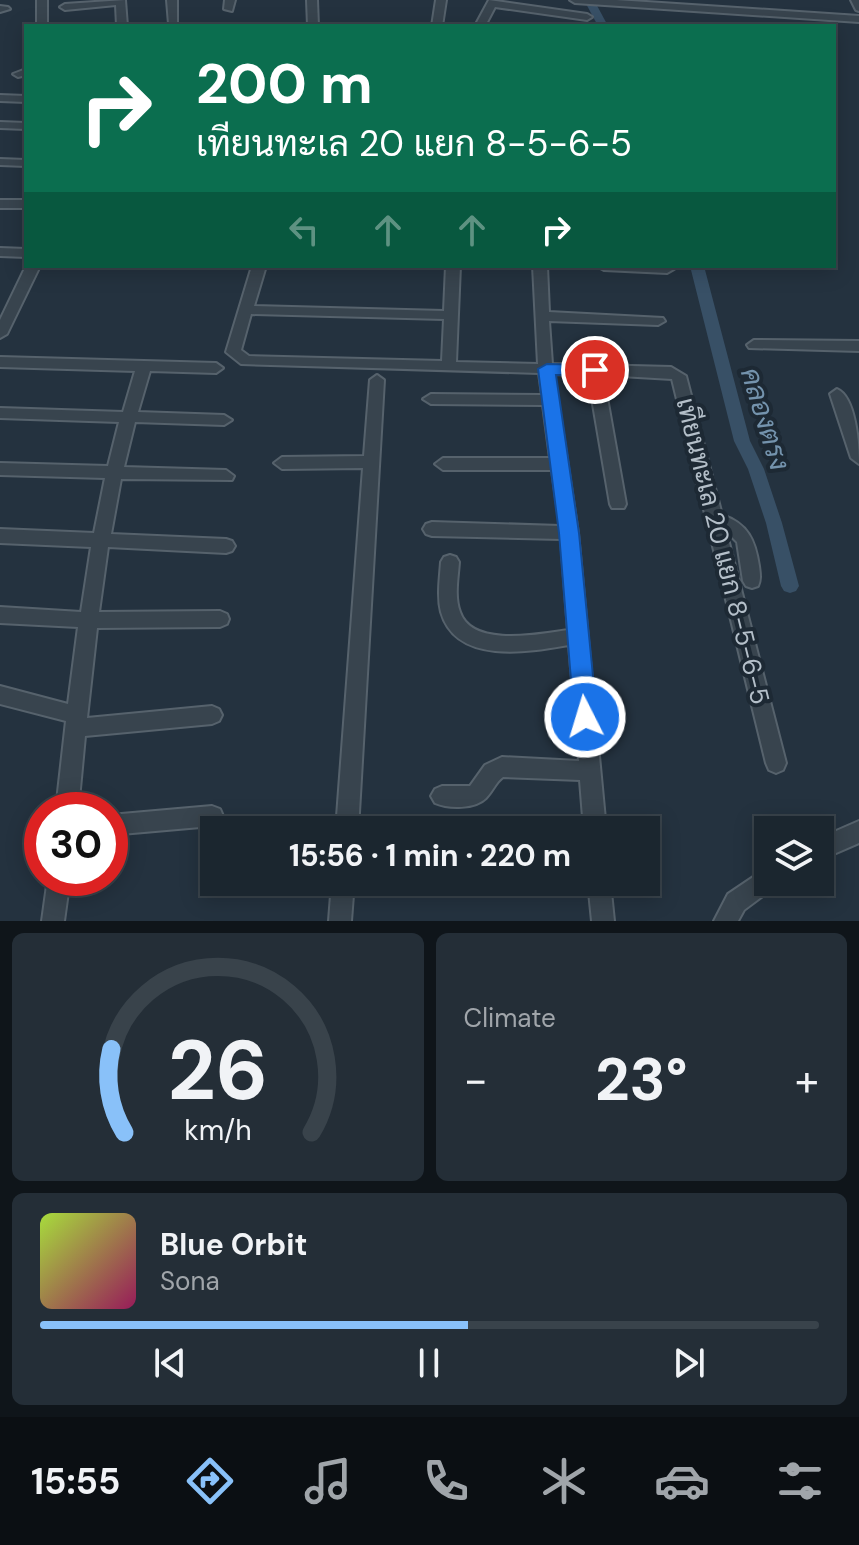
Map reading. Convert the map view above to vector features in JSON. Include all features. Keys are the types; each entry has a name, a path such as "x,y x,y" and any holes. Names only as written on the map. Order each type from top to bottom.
{"street":[{"path":"42,0 42,24"},
{"path":"172,0 174,24"},
{"path":"312,0 313,24"},
{"path":"437,24 441,0"},
{"path":"575,0 859,19"},
{"path":"856,0 859,8"},
{"path":"65,7 120,1 122,24"},
{"path":"481,24 494,2 587,17"},
{"path":"637,5 643,18"},
{"path":"0,98 24,99"},
{"path":"0,125 24,126"},
{"path":"0,162 24,163"},
{"path":"0,204 24,204"},
{"path":"0,252 24,253"},
{"path":"0,334 7,303 32,268"},
{"path":"258,268 246,310 452,315"},
{"path":"449,366 453,268"},
{"path":"540,268 547,369 569,533 594,816"},
{"path":"646,268 667,269"},
{"name":"เทียนทะเล 20 แยก 8-5-6-5","path":"246,310 233,352 246,361 671,372 679,376 776,763"},
{"path":"542,316 658,321"},
{"path":"754,345 859,346"},
{"path":"0,362 216,368"},
{"path":"69,792 87,620 126,417 144,366"},
{"path":"595,370 618,504"},
{"path":"348,816 377,380"},
{"path":"837,394 859,458"},
{"path":"431,399 551,400"},
{"path":"0,413 224,420"},
{"path":"282,463 371,462"},
{"path":"443,464 560,464"},
{"path":"0,469 226,476"},
{"path":"715,519 741,531 745,538 752,581"},
{"path":"432,529 569,533"},
{"path":"0,536 226,546"},
{"path":"450,562 448,599 451,616 455,624 473,636 495,644 578,636"},
{"path":"0,615 87,620 220,619"},
{"path":"0,695 76,722 212,715"},
{"path":"442,796 477,793 484,778 493,769 502,767 590,771"},
{"path":"128,823 200,817"},
{"path":"834,843 859,832"},
{"path":"725,921 736,902 754,888"},
{"path":"53,921 56,896"},
{"path":"340,921 342,896"},
{"path":"600,896 603,921"}],"waterway":[{"name":"คลองตรง","path":"589,0 602,24"},
{"name":"คลองตรง","path":"697,268 742,441 756,469 774,523 790,586"}],"route":[{"path":"585,717 569,533 547,369 595,370"}]}
